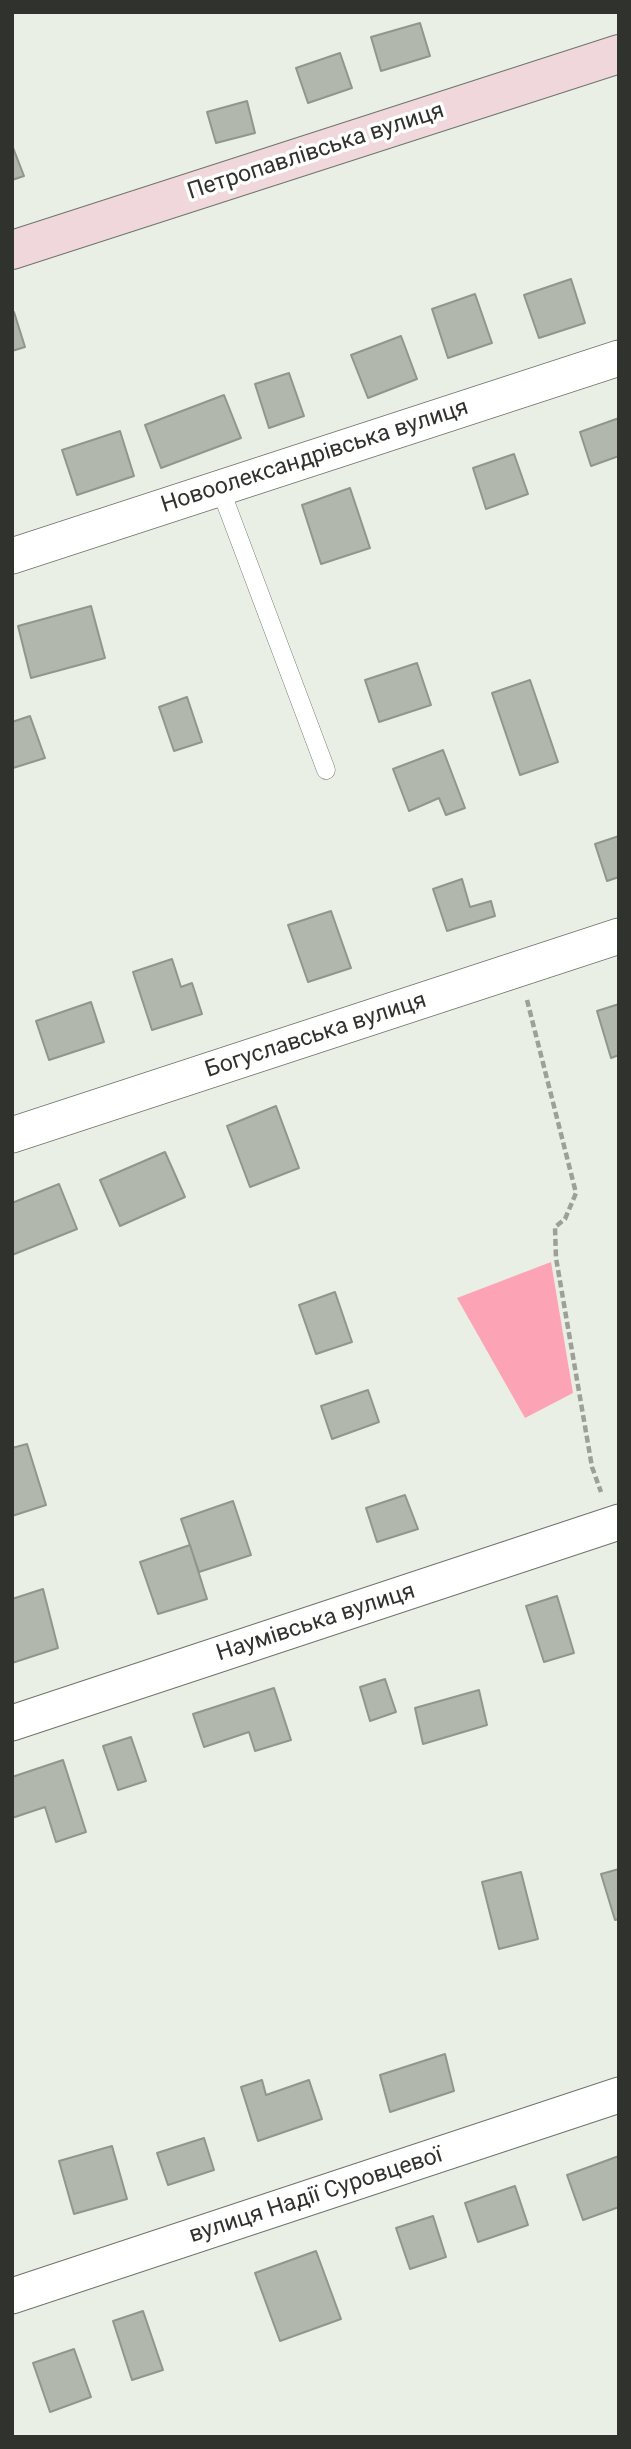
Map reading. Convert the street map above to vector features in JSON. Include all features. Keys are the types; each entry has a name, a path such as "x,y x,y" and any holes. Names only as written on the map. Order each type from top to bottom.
{"street":[{"name":"Петропавлівська вулиця","path":"12,250 619,54"},
{"name":"Новоолександрівська вулиця","path":"12,556 619,358"},
{"name":"Богуславська вулиця","path":"12,1135 619,936"},
{"name":"Наумівська вулиця","path":"12,1723 616,1526"},
{"name":"вулиця Надії Суровцевої","path":"12,2296 619,2095"}],"lane":[{"path":"220,488 327,770"}],"path":[{"path":"520,968 576,1193 565,1219 555,1227 556,1258 592,1467 616,1526"}],"shaded area":[{"path":"551,1262 573,1393 525,1418 457,1298"}],"building":[{"path":"420,23 430,56 381,71 371,37"},
{"path":"340,53 352,88 308,103 296,68"},
{"path":"247,101 255,133 216,143 207,112"},
{"path":"12,145 24,176 12,180"},
{"path":"571,279 585,323 539,338 524,295"},
{"path":"475,294 492,343 448,358 432,309"},
{"path":"14,312 25,347 12,351 12,313"},
{"path":"401,336 417,379 368,398 351,355"},
{"path":"289,373 304,416 269,428 255,384"},
{"path":"224,395 241,438 161,468 145,425"},
{"path":"619,418 619,456 591,466 580,432"},
{"path":"120,431 134,476 77,495 62,450"},
{"path":"514,454 528,494 486,509 473,468"},
{"path":"350,488 370,548 321,564 302,505"},
{"path":"91,606 105,658 31,678 18,626"},
{"path":"417,663 431,705 379,722 365,680"},
{"path":"530,680 558,762 520,775 492,693"},
{"path":"187,697 202,742 174,751 159,707"},
{"path":"30,716 45,758 13,768 12,722"},
{"path":"443,750 465,808 446,815 439,798 409,811 393,769"},
{"path":"619,836 619,877 607,881 595,844"},
{"path":"462,879 470,907 491,901 495,916 447,931 433,889"},
{"path":"331,911 351,968 308,982 288,925"},
{"path":"172,959 181,987 192,983 202,1014 152,1030 133,972"},
{"path":"91,1002 104,1042 49,1060 36,1021"},
{"path":"619,1004 619,1055 611,1058 597,1011"},
{"path":"276,1106 299,1168 250,1187 227,1126"},
{"path":"165,1152 185,1197 120,1226 100,1180"},
{"path":"59,1184 77,1229 12,1255 12,1203"},
{"path":"335,1292 352,1342 316,1354 299,1305"},
{"path":"368,1390 379,1422 332,1439 321,1406"},
{"path":"27,1444 46,1505 12,1516 12,1448"},
{"path":"405,1495 418,1529 377,1542 366,1508"},
{"path":"233,1501 251,1555 199,1572 181,1519"},
{"path":"190,1545 207,1599 158,1614 140,1562"},
{"path":"43,1589 58,1648 12,1663 12,1599"},
{"path":"557,1596 574,1653 544,1662 526,1606"},
{"path":"385,1679 396,1712 370,1721 360,1687"},
{"path":"274,1688 291,1740 255,1751 249,1732 204,1747 193,1714"},
{"path":"479,1690 487,1725 423,1744 415,1708"},
{"path":"131,1737 146,1781 118,1790 103,1746"},
{"path":"63,1760 86,1832 56,1842 45,1807 12,1818 12,1777"},
{"path":"619,1869 619,1919 615,1920 601,1874"},
{"path":"521,1872 538,1939 499,1949 482,1882"},
{"path":"445,2054 454,2091 390,2112 380,2075"},
{"path":"262,2080 266,2095 309,2080 322,2119 258,2141 241,2087"},
{"path":"204,2138 214,2170 168,2185 157,2153"},
{"path":"112,2146 127,2199 74,2214 59,2161"},
{"path":"619,2156 619,2207 583,2220 567,2175"},
{"path":"515,2186 528,2225 478,2242 465,2203"},
{"path":"433,2216 446,2257 410,2269 396,2228"},
{"path":"316,2251 341,2319 280,2341 255,2273"},
{"path":"143,2311 163,2370 132,2380 113,2321"},
{"path":"74,2349 91,2397 50,2412 33,2363"}]}
